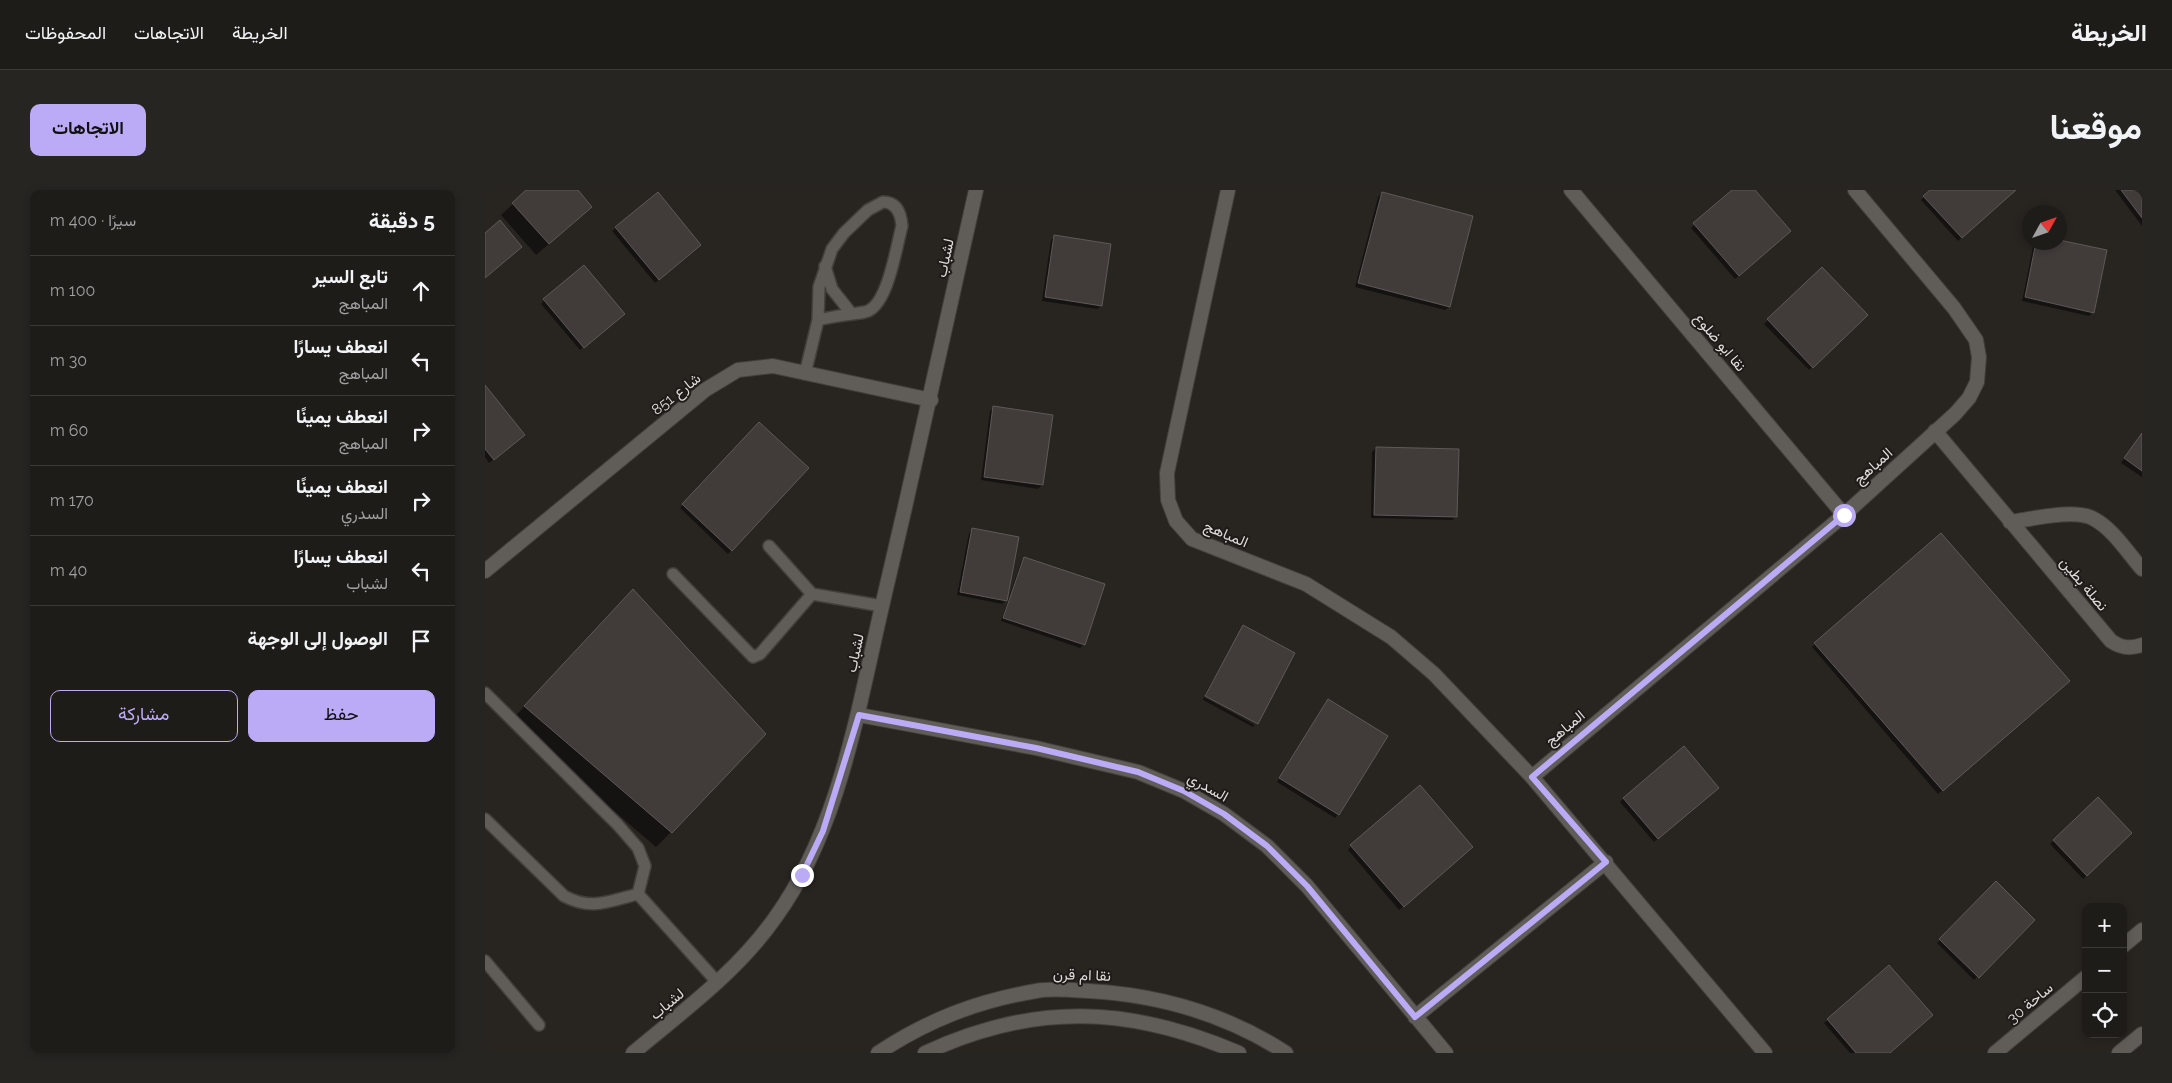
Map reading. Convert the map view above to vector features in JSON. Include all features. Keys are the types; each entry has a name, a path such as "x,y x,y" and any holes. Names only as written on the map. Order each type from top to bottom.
{"street":[{"name":"لشباب","path":"633,1053 717,983 743,958 776,918 802,875 823,831 859,715 882,606 931,400 975,190"},
{"name":"المباهج","path":"1229,190 1167,472 1168,500 1176,521 1192,538 1305,584 1391,637 1434,674 1532,777 1606,862 1765,1053"},
{"name":"نقا ابو ضلوع","path":"1571,190 1844,515"},
{"name":"المباهج","path":"1532,777 1844,515 1969,398 1977,382 1979,357 1976,340 1954,308 1855,190"},
{"name":"شارع 851","path":"485,571 705,390 738,370 773,366 931,400"},
{"name":"نصلة بطين","path":"1935,431 2111,641 2117,646 2130,648 2142,645"},
{"path":"2010,522 2077,514 2089,516 2108,530 2142,569"},
{"name":"السدري","path":"859,715 1036,748 1138,772 1184,791 1224,814 1267,846 1307,886 1446,1053"},
{"path":"1415,1017 1606,862"},
{"path":"2127,943 2142,930"},
{"name":"ساحة 30","path":"1995,1053 2082,980"},
{"name":"نقا ام قرن","path":"878,1053 920,1026 975,1005 1037,991 1057,989 1138,996 1192,1008 1243,1028 1286,1053"},
{"path":"925,1053 987,1028 1024,1021 1100,1015 1178,1029 1239,1053"},
{"path":"2119,1053 2142,1034"}],"lane":[{"path":"805,374 818,320 819,287 832,249 868,210 883,202 888,202 898,210 902,226 886,288 881,300 872,310 818,320"},
{"path":"825,266 832,289 851,313"},
{"path":"769,546 812,594 882,606"},
{"path":"673,574 753,657 760,654 812,594"},
{"path":"485,693 618,825 638,848 645,866 638,894"},
{"path":"485,819 564,896 576,902 590,906 638,894"},
{"path":"638,894 717,983"},
{"path":"485,961 539,1025"}],"building":[{"path":"526,190 578,190 592,207 549,244 512,203"},
{"path":"1732,190 1755,190 1791,231 1739,276 1693,223"},
{"path":"1930,190 2016,190 1962,238 1923,196"},
{"path":"2121,190 2142,190 2142,218"},
{"path":"658,192 701,245 659,280 615,227"},
{"path":"1382,192 1473,216 1450,307 1358,283"},
{"path":"500,220 522,247 485,278 485,233"},
{"path":"1054,235 1111,244 1102,306 1045,297"},
{"path":"2067,242 2107,250 2094,313 2025,297 2034,250 2067,250"},
{"path":"584,265 625,314 584,348 543,299"},
{"path":"1822,267 1868,315 1813,368 1767,319"},
{"path":"485,385 525,435 494,460 485,449"},
{"path":"993,406 1053,415 1043,485 984,477"},
{"path":"759,422 809,468 732,551 682,504"},
{"path":"2142,433 2142,471 2124,458"},
{"path":"1376,447 1459,449 1457,517 1374,515"},
{"path":"972,528 1019,537 1007,601 960,592"},
{"path":"1941,533 2070,681 1943,791 1814,643"},
{"path":"1024,557 1105,584 1085,645 1003,618"},
{"path":"633,589 766,734 672,833 524,706"},
{"path":"1243,625 1295,653 1258,724 1205,696"},
{"path":"1328,699 1388,736 1339,815 1279,778"},
{"path":"1684,746 1719,788 1658,839 1623,798"},
{"path":"1420,785 1473,847 1404,907 1350,845"},
{"path":"2098,797 2132,833 2087,876 2053,840"},
{"path":"1996,881 2035,920 1979,978 1939,939"},
{"path":"1889,965 1933,1015 1890,1053 1856,1053 1827,1019"}],"route":[{"path":"802,875 823,831 859,715 1036,748 1138,772 1184,791 1224,814 1267,846 1307,886 1415,1017 1606,862 1532,777 1844,515"}]}
